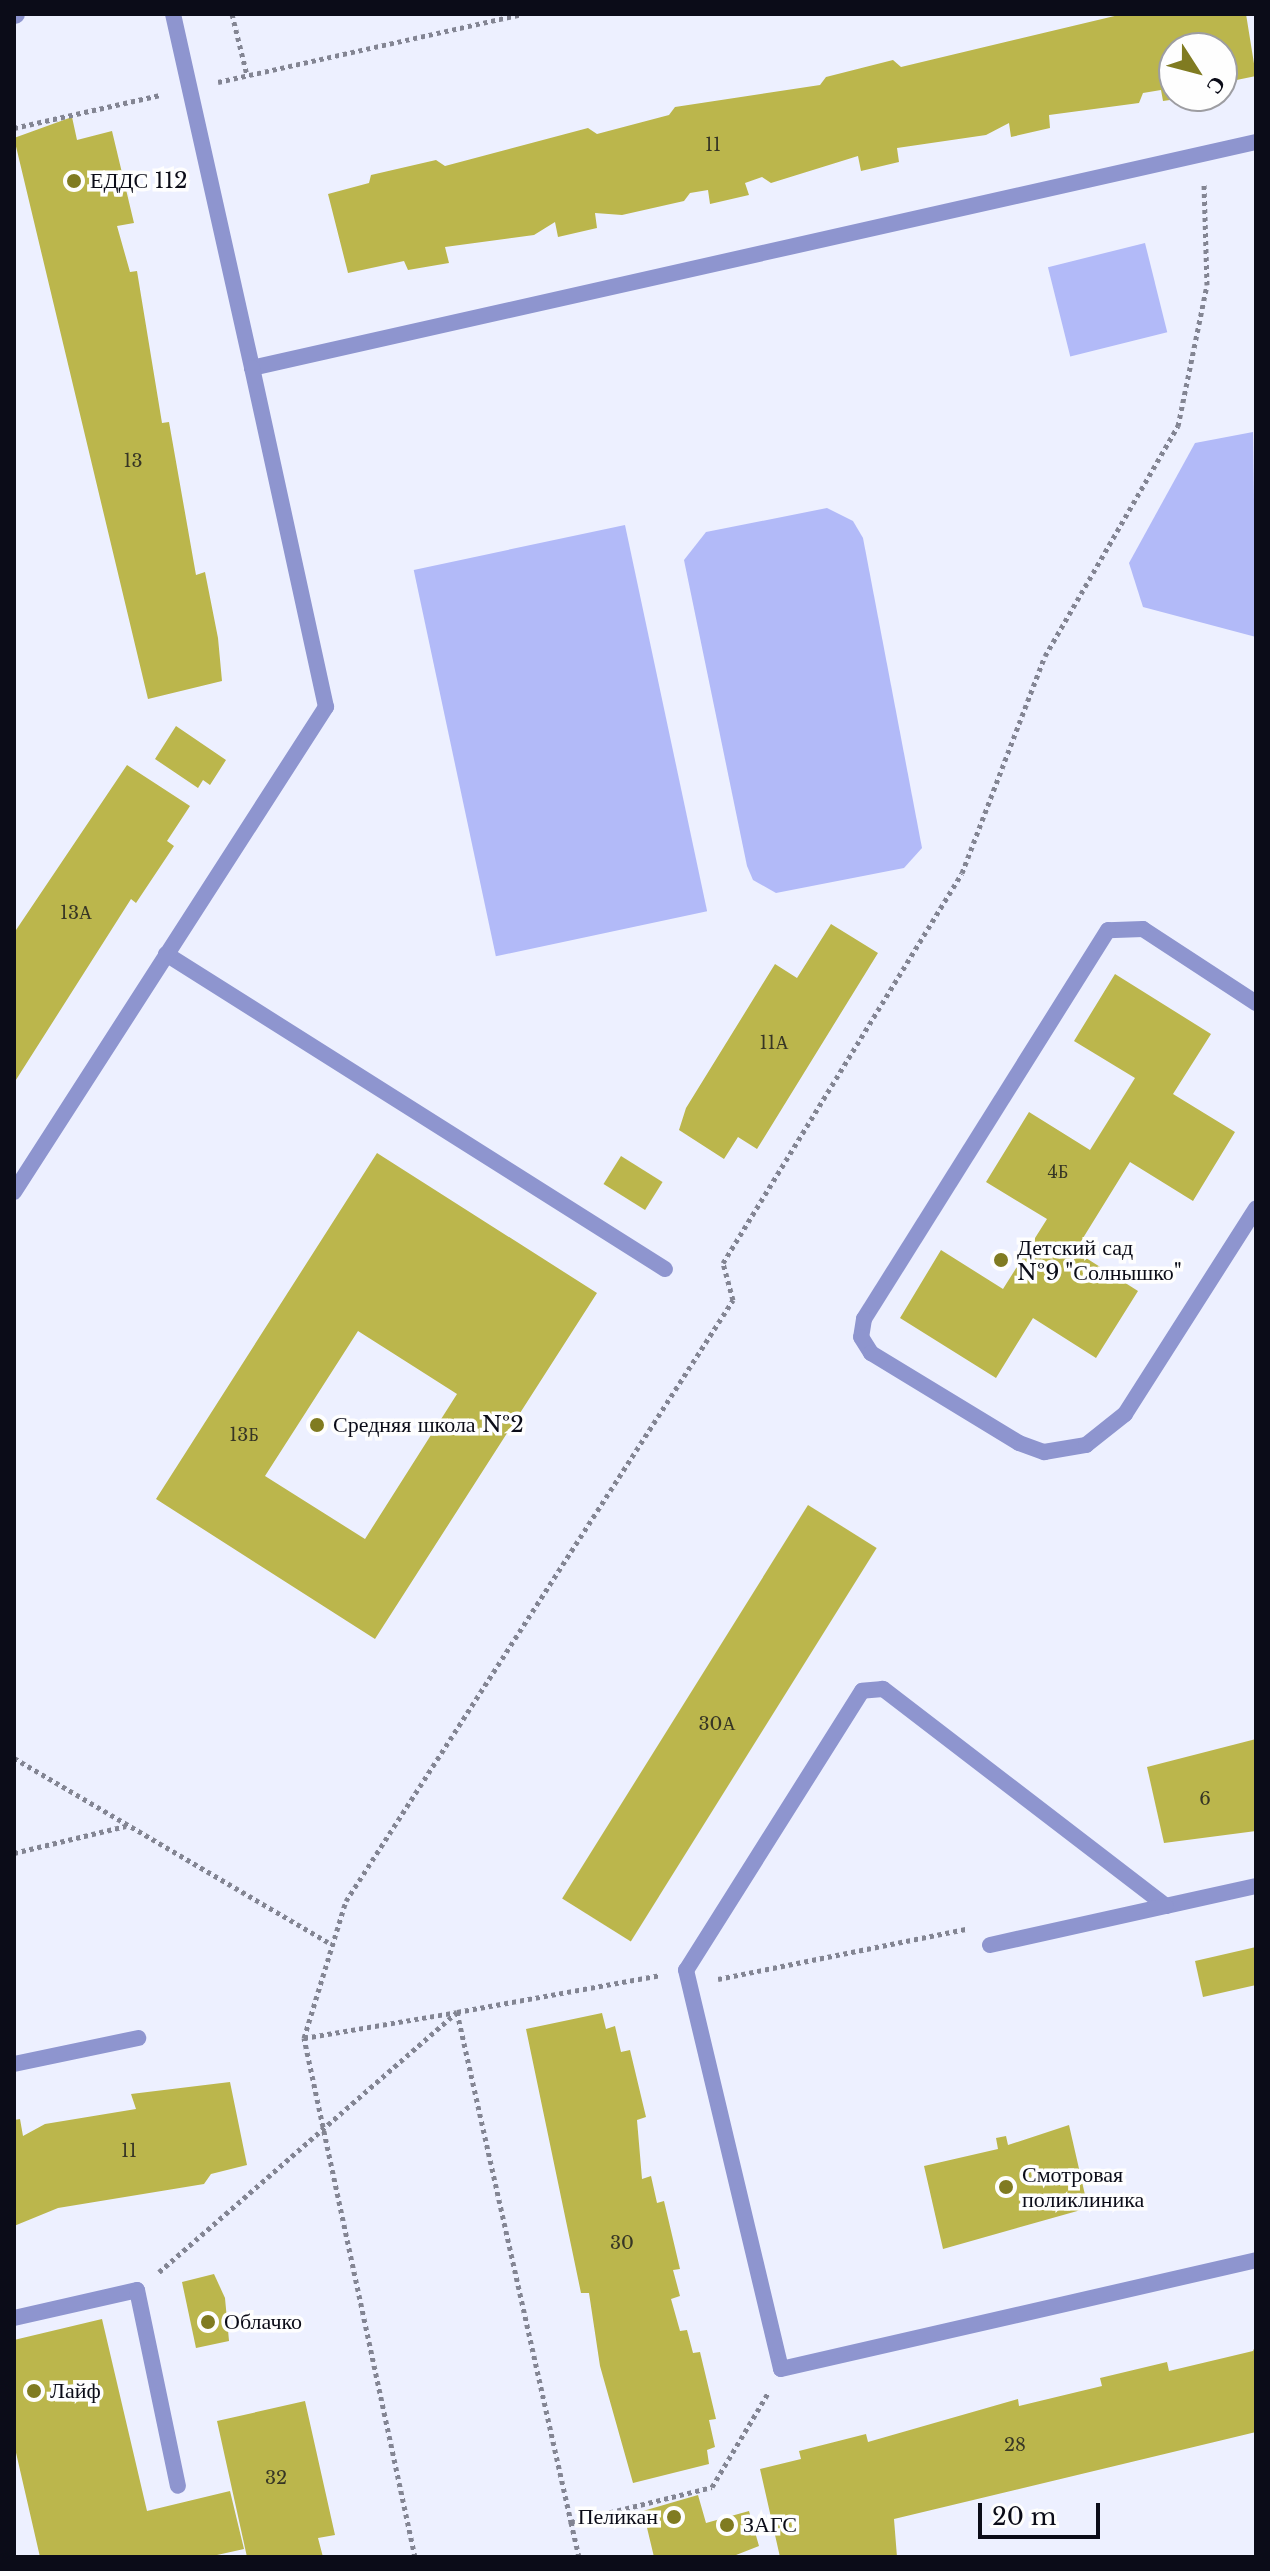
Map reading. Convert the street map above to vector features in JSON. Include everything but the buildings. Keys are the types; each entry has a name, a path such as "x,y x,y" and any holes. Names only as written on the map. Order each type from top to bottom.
{"lane":[{"path":"14,1192 326,707 173,14"},
{"path":"252,368 1256,142"},
{"path":"1256,1003 1143,929 1108,930 864,1319 861,1337 871,1353 1019,1443 1064,1452 1108,1432 1125,1414 1256,1208"},
{"path":"166,954 665,1269"},
{"path":"1166,1906 883,1689 862,1691 687,1977 781,2369 1256,2260"},
{"path":"990,1945 1256,1886"},
{"path":"14,2064 138,2038"},
{"path":"14,2318 137,2290 178,2486"}],"path":[{"path":"232,14 247,75"},
{"path":"14,128 522,14"},
{"path":"415,2557 304,2038 328,1942 346,1901 733,1300 723,1263 962,873 1045,656 1178,426 1207,285 1201,154"},
{"path":"14,1758 328,1942"},
{"path":"14,1853 127,1826"},
{"path":"304,2038 970,1929 990,1945"},
{"path":"137,2290 324,2132 457,2012"},
{"path":"457,2012 579,2557"},
{"path":"571,2522 712,2487 781,2369"}],"shaded area":[{"path":"1145,243 1167,332 1070,356 1048,267"},
{"path":"1253,432 1256,637 1143,607 1129,563 1195,443"},
{"path":"827,508 853,521 863,538 922,848 904,868 776,893 753,880 747,866 684,560 706,532"},
{"path":"625,525 707,911 496,956 414,570"}],"place":[{"name":"ЕДДС 112","path":"74,181"},
{"name":"Детский сад №9 \"Солнышко\"","path":"1001,1260"},
{"name":"Средняя школа №2","path":"317,1425"},
{"name":"Смотровая поликлиника","path":"1006,2187"},
{"name":"Облачко","path":"208,2322"},
{"name":"Лайф","path":"34,2391"},
{"name":"Пеликан","path":"674,2517"},
{"name":"ЗАГС","path":"727,2525"}]}
